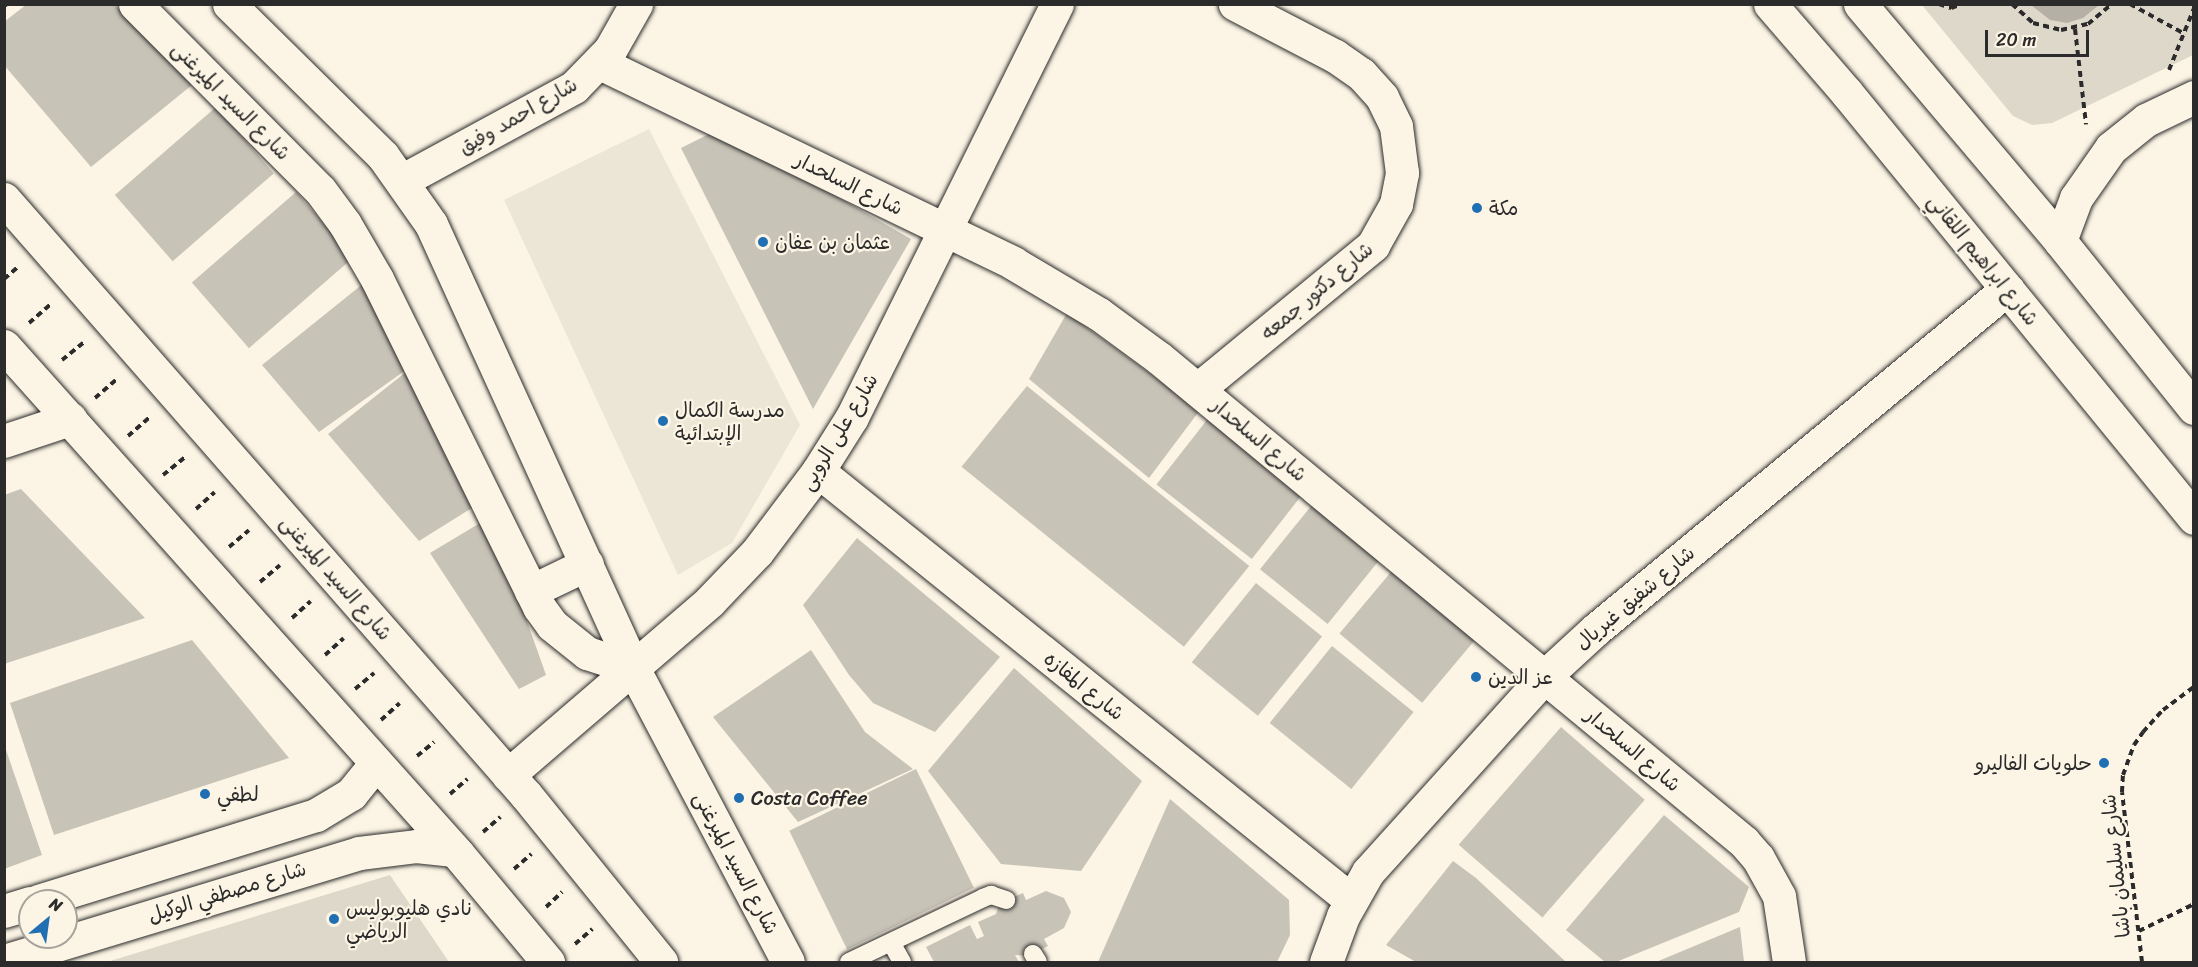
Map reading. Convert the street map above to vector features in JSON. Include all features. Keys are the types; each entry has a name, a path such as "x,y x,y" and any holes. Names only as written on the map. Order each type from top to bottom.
{"street":[{"name":"شارع السيد الميرغنى","path":"135,4 320,190 345,224 382,289 531,591 552,625 587,653 633,668"},
{"name":"شارع السيد الميرغنى","path":"229,4 372,145 403,180 440,240 633,668 788,963"},
{"name":"شارع احمد وفيق","path":"403,180 559,97 600,63 636,4"},
{"name":"شارع على الروبى","path":"509,776 686,625 734,577 818,471 852,417 1057,4"},
{"name":"شارع دكتور جمعه","path":"1198,389 1373,245 1396,204 1402,173 1396,126 1382,97 1361,74 1235,4"},
{"name":"شارع ابراهيم اللقاني","path":"1770,4 2007,289 2193,518"},
{"path":"1860,4 2060,241 2193,408"},
{"name":"شارع السلحدار","path":"600,63 946,231 1078,300 1198,389 1758,858 1779,896 1789,963"},
{"path":"2060,241 2076,198 2091,172 2111,148 2146,120 2193,97"},
{"name":"شارع السيد الميرغنى","path":"4,199 509,776 588,870 661,963"},
{"name":"شارع شفيق غبريال","path":"1326,963 1351,900 1379,859 1544,677 2007,289"},
{"path":"14,337 37,382 456,852 520,928 559,956"},
{"path":"4,441 70,419"},
{"name":"شارع المفازه","path":"818,471 1351,900"},
{"path":"531,591 586,564"},
{"path":"77,889 316,816 351,794 375,761"},
{"name":"شارع مصطفي الوكيل","path":"4,961 359,853 416,846 456,852"}],"lane":[{"path":"849,963 983,898 991,895 1006,900"},
{"path":"892,944 902,963"}],"path":[{"path":"1939,4 1951,8 1962,4"},
{"path":"2012,4 2021,15 2046,28 2075,29 2099,18 2112,4"},
{"path":"2130,4 2185,34"},
{"path":"2146,120 2185,34 2193,8"},
{"path":"2075,29 2091,172"},
{"path":"14,337 76,282"},
{"path":"37,382 109,320"},
{"path":"70,419 142,357"},
{"path":"104,457 175,395"},
{"path":"139,497 210,434"},
{"path":"170,531 241,470"},
{"path":"204,569 274,508"},
{"path":"235,604 305,543"},
{"path":"266,640 336,579"},
{"path":"299,677 369,616"},
{"path":"330,711 399,651"},
{"path":"375,761 426,681"},
{"name":"شارع سليمان باشا","path":"2142,963 2122,800 2123,774 2127,759 2143,732 2193,687"},
{"path":"375,761 460,720"},
{"path":"424,816 509,776"},
{"path":"456,852 509,776"},
{"path":"489,890 556,832"},
{"path":"520,928 588,870"},
{"path":"2139,931 2193,904"},
{"path":"559,956 618,907"}],"shaded area":[{"path":"1922,5 2193,5 2193,55 2052,123 2032,125 2013,116"},
{"path":"2031,5 2099,5 2083,18 2067,23 2050,20"},
{"path":"649,129 800,425 732,543 678,575 504,200"},
{"name":"نادي هليوبوليس الرياضي","path":"390,875 449,962 107,962"}],"building":[{"path":"27,4 114,4 192,85 91,167 4,65 4,22"},
{"path":"216,107 274,173 173,261 115,195"},
{"path":"709,134 787,168 911,239 813,409 681,148"},
{"path":"296,192 353,258 249,348 192,283"},
{"path":"364,283 410,367 319,432 262,365"},
{"path":"1067,313 1200,410 1149,478 1029,379"},
{"path":"411,368 483,501 419,541 328,434"},
{"path":"1027,386 1249,566 1184,647 962,467"},
{"path":"1210,416 1305,490 1252,559 1156,485"},
{"path":"21,489 145,618 4,664 4,495"},
{"path":"1316,500 1384,555 1328,624 1260,569"},
{"path":"490,517 546,675 519,689 430,553"},
{"path":"857,538 1000,657 935,732 873,703 849,675 803,605"},
{"path":"1396,566 1479,635 1422,703 1339,633"},
{"path":"1256,583 1322,636 1258,716 1192,662"},
{"path":"192,640 289,758 54,835 10,703"},
{"path":"1332,646 1414,712 1351,789 1270,723"},
{"path":"811,650 865,732 913,769 798,822 713,717"},
{"path":"1014,668 1142,781 1081,871 1001,864 928,771"},
{"path":"1561,727 1645,800 1542,918 1459,845"},
{"path":"4,744 42,855 4,869"},
{"path":"916,769 974,888 847,949 789,831"},
{"path":"1170,799 1289,900 1290,935 1277,962 1098,962"},
{"path":"1664,815 1749,887 1739,912 1616,962 1605,962 1566,930"},
{"path":"1453,861 1476,878 1566,962 1416,962 1386,945"},
{"path":"1046,891 1064,898 1071,912 1064,928 1044,939 1048,946 1027,956 1015,955 1019,962 934,962 926,947 970,925 977,939 984,936 978,922 996,914 1000,903 1023,893 1026,900"},
{"path":"1740,927 1744,962 1656,962"}],"place":[{"name":"مكة","path":"1477,208"},
{"name":"عثمان بن عفان","path":"763,242"},
{"name":"مدرسة الكمال الإبتدائية","path":"663,421"},
{"name":"عز الدين","path":"1476,677"},
{"name":"حلويات الفاليرو","path":"2104,763"},
{"name":"لطفي","path":"205,794"},
{"name":"Costa Coffee","path":"739,798"},
{"name":"نادي هليوبوليس الرياضي","path":"334,919"}]}
